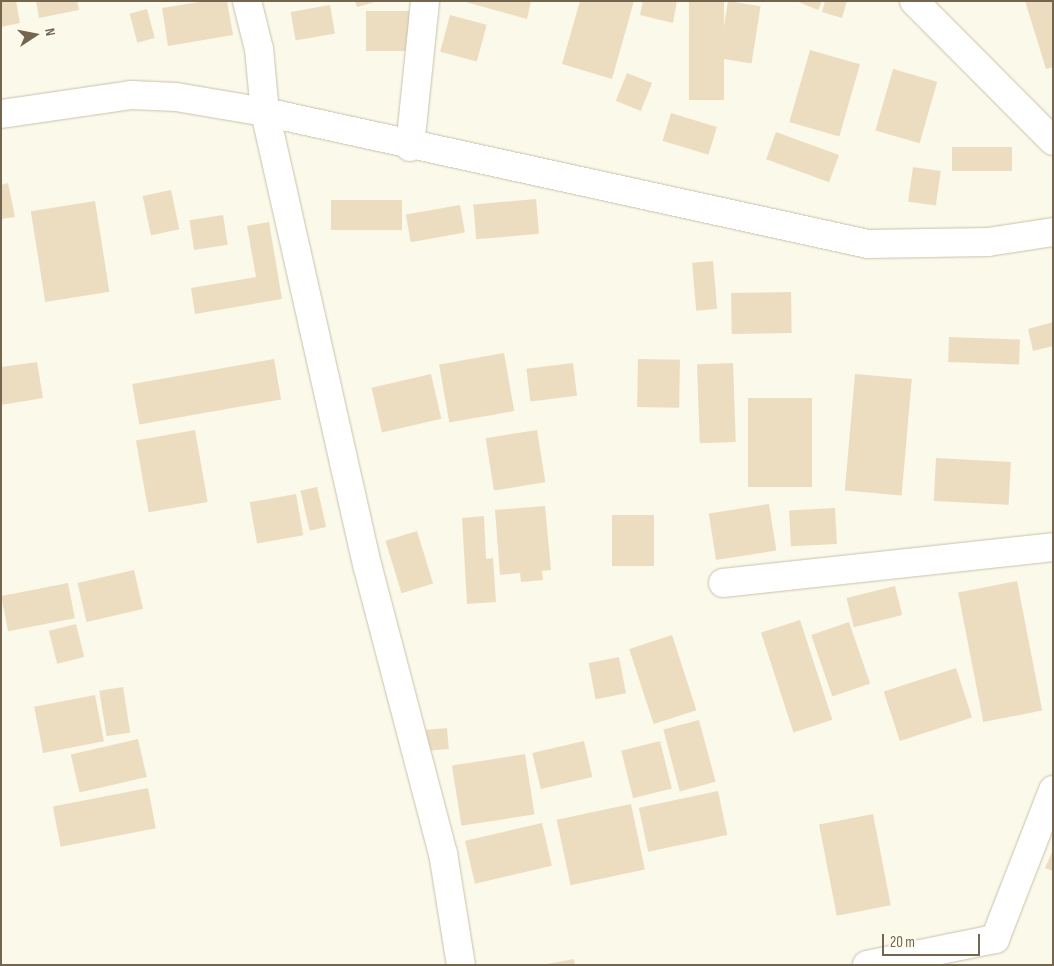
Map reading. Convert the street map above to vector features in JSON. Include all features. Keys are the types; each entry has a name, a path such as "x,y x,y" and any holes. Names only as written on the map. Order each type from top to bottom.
{"street":[{"path":"247,1 259,49 265,112 368,568 443,854 461,965"},
{"path":"410,147 425,1"},
{"path":"914,1 1053,141"},
{"path":"1,114 131,95 176,97 265,112 410,147 868,244 988,242 1053,232"},
{"path":"723,583 1053,547"},
{"path":"867,965 995,939 1053,790"}],"building":[{"path":"1,1 16,1 20,23 1,27"},
{"path":"36,1 77,1 79,10 39,18"},
{"path":"205,1 227,1 233,35 168,46 162,8"},
{"path":"355,1 375,1 375,2 357,7"},
{"path":"462,1 531,1 527,19"},
{"path":"580,1 634,1 612,79 562,64"},
{"path":"643,1 677,1 673,23 640,15"},
{"path":"689,1 724,1 724,100 689,100"},
{"path":"728,1 761,6 752,63 719,58"},
{"path":"796,1 822,1 818,10"},
{"path":"825,1 847,1 842,18 822,12"},
{"path":"1025,1 1053,1 1053,67 1046,69"},
{"path":"330,5 335,34 296,41 291,12"},
{"path":"147,9 155,38 137,43 130,14"},
{"path":"366,11 409,11 409,51 366,51"},
{"path":"450,15 487,25 477,62 440,52"},
{"path":"810,50 860,64 839,136 789,122"},
{"path":"893,69 937,82 920,143 875,131"},
{"path":"627,73 652,83 641,111 616,101"},
{"path":"671,113 717,127 708,155 663,141"},
{"path":"776,132 839,155 829,182 766,159"},
{"path":"952,147 1012,147 1012,171 952,171"},
{"path":"913,167 941,171 936,206 908,202"},
{"path":"8,183 15,217 1,219 1,185"},
{"path":"171,190 179,229 151,235 143,196"},
{"path":"536,199 539,234 476,239 473,204"},
{"path":"331,200 402,200 402,230 331,230"},
{"path":"95,201 109,292 45,302 31,211"},
{"path":"460,205 465,233 411,242 406,215"},
{"path":"223,215 228,245 194,250 189,220"},
{"path":"269,222 282,299 195,314 191,288 256,277 247,226"},
{"path":"713,261 717,309 696,311 692,263"},
{"path":"791,292 792,333 732,334 731,293"},
{"path":"1053,322 1053,346 1033,351 1028,329"},
{"path":"949,337 1020,339 1019,364 948,362"},
{"path":"504,353 514,411 449,423 439,364"},
{"path":"274,359 281,399 139,424 132,384"},
{"path":"638,359 680,360 679,408 637,407"},
{"path":"37,362 43,398 1,405 1,367"},
{"path":"573,363 577,396 530,401 526,369"},
{"path":"733,363 736,442 700,443 697,364"},
{"path":"431,374 441,419 382,433 372,388"},
{"path":"855,374 912,379 902,496 845,491"},
{"path":"748,398 812,398 812,487 748,487"},
{"path":"195,430 208,502 149,512 136,440"},
{"path":"537,430 545,482 494,490 486,438"},
{"path":"936,458 1011,462 1009,505 934,501"},
{"path":"317,487 326,527 310,531 300,491"},
{"path":"296,494 303,535 257,544 250,502"},
{"path":"769,504 776,550 716,560 709,514"},
{"path":"545,506 551,570 542,571 543,580 521,582 520,573 500,575 495,510"},
{"path":"835,508 837,544 791,546 789,510"},
{"path":"612,515 654,515 654,566 612,566"},
{"path":"484,516 486,559 493,558 496,602 467,604 462,518"},
{"path":"417,531 433,584 402,593 385,541"},
{"path":"134,570 143,609 86,622 77,583"},
{"path":"1017,581 1042,711 983,722 958,592"},
{"path":"68,583 75,618 8,631 1,596"},
{"path":"895,586 902,615 854,627 846,598"},
{"path":"800,620 832,720 793,733 761,633"},
{"path":"849,622 870,683 832,696 811,635"},
{"path":"76,624 84,657 57,664 49,631"},
{"path":"672,635 696,710 654,724 629,649"},
{"path":"619,657 626,693 596,699 589,663"},
{"path":"956,668 972,717 900,741 884,691"},
{"path":"123,687 130,732 106,736 99,691"},
{"path":"95,695 104,741 43,753 34,707"},
{"path":"699,720 716,782 680,791 663,730"},
{"path":"447,728 449,749 426,751 424,730"},
{"path":"138,739 147,777 80,793 71,755"},
{"path":"584,741 592,777 541,789 532,753"},
{"path":"660,741 672,789 633,798 621,751"},
{"path":"525,754 535,814 461,826 452,766"},
{"path":"148,788 156,828 61,847 53,807"},
{"path":"718,791 727,835 648,852 639,808"},
{"path":"631,804 645,870 571,885 557,820"},
{"path":"873,814 891,905 837,916 819,824"},
{"path":"542,823 552,866 475,884 465,841"},
{"path":"1053,850 1053,871 1045,868"},
{"path":"574,959 575,965 547,965 547,964"}]}
